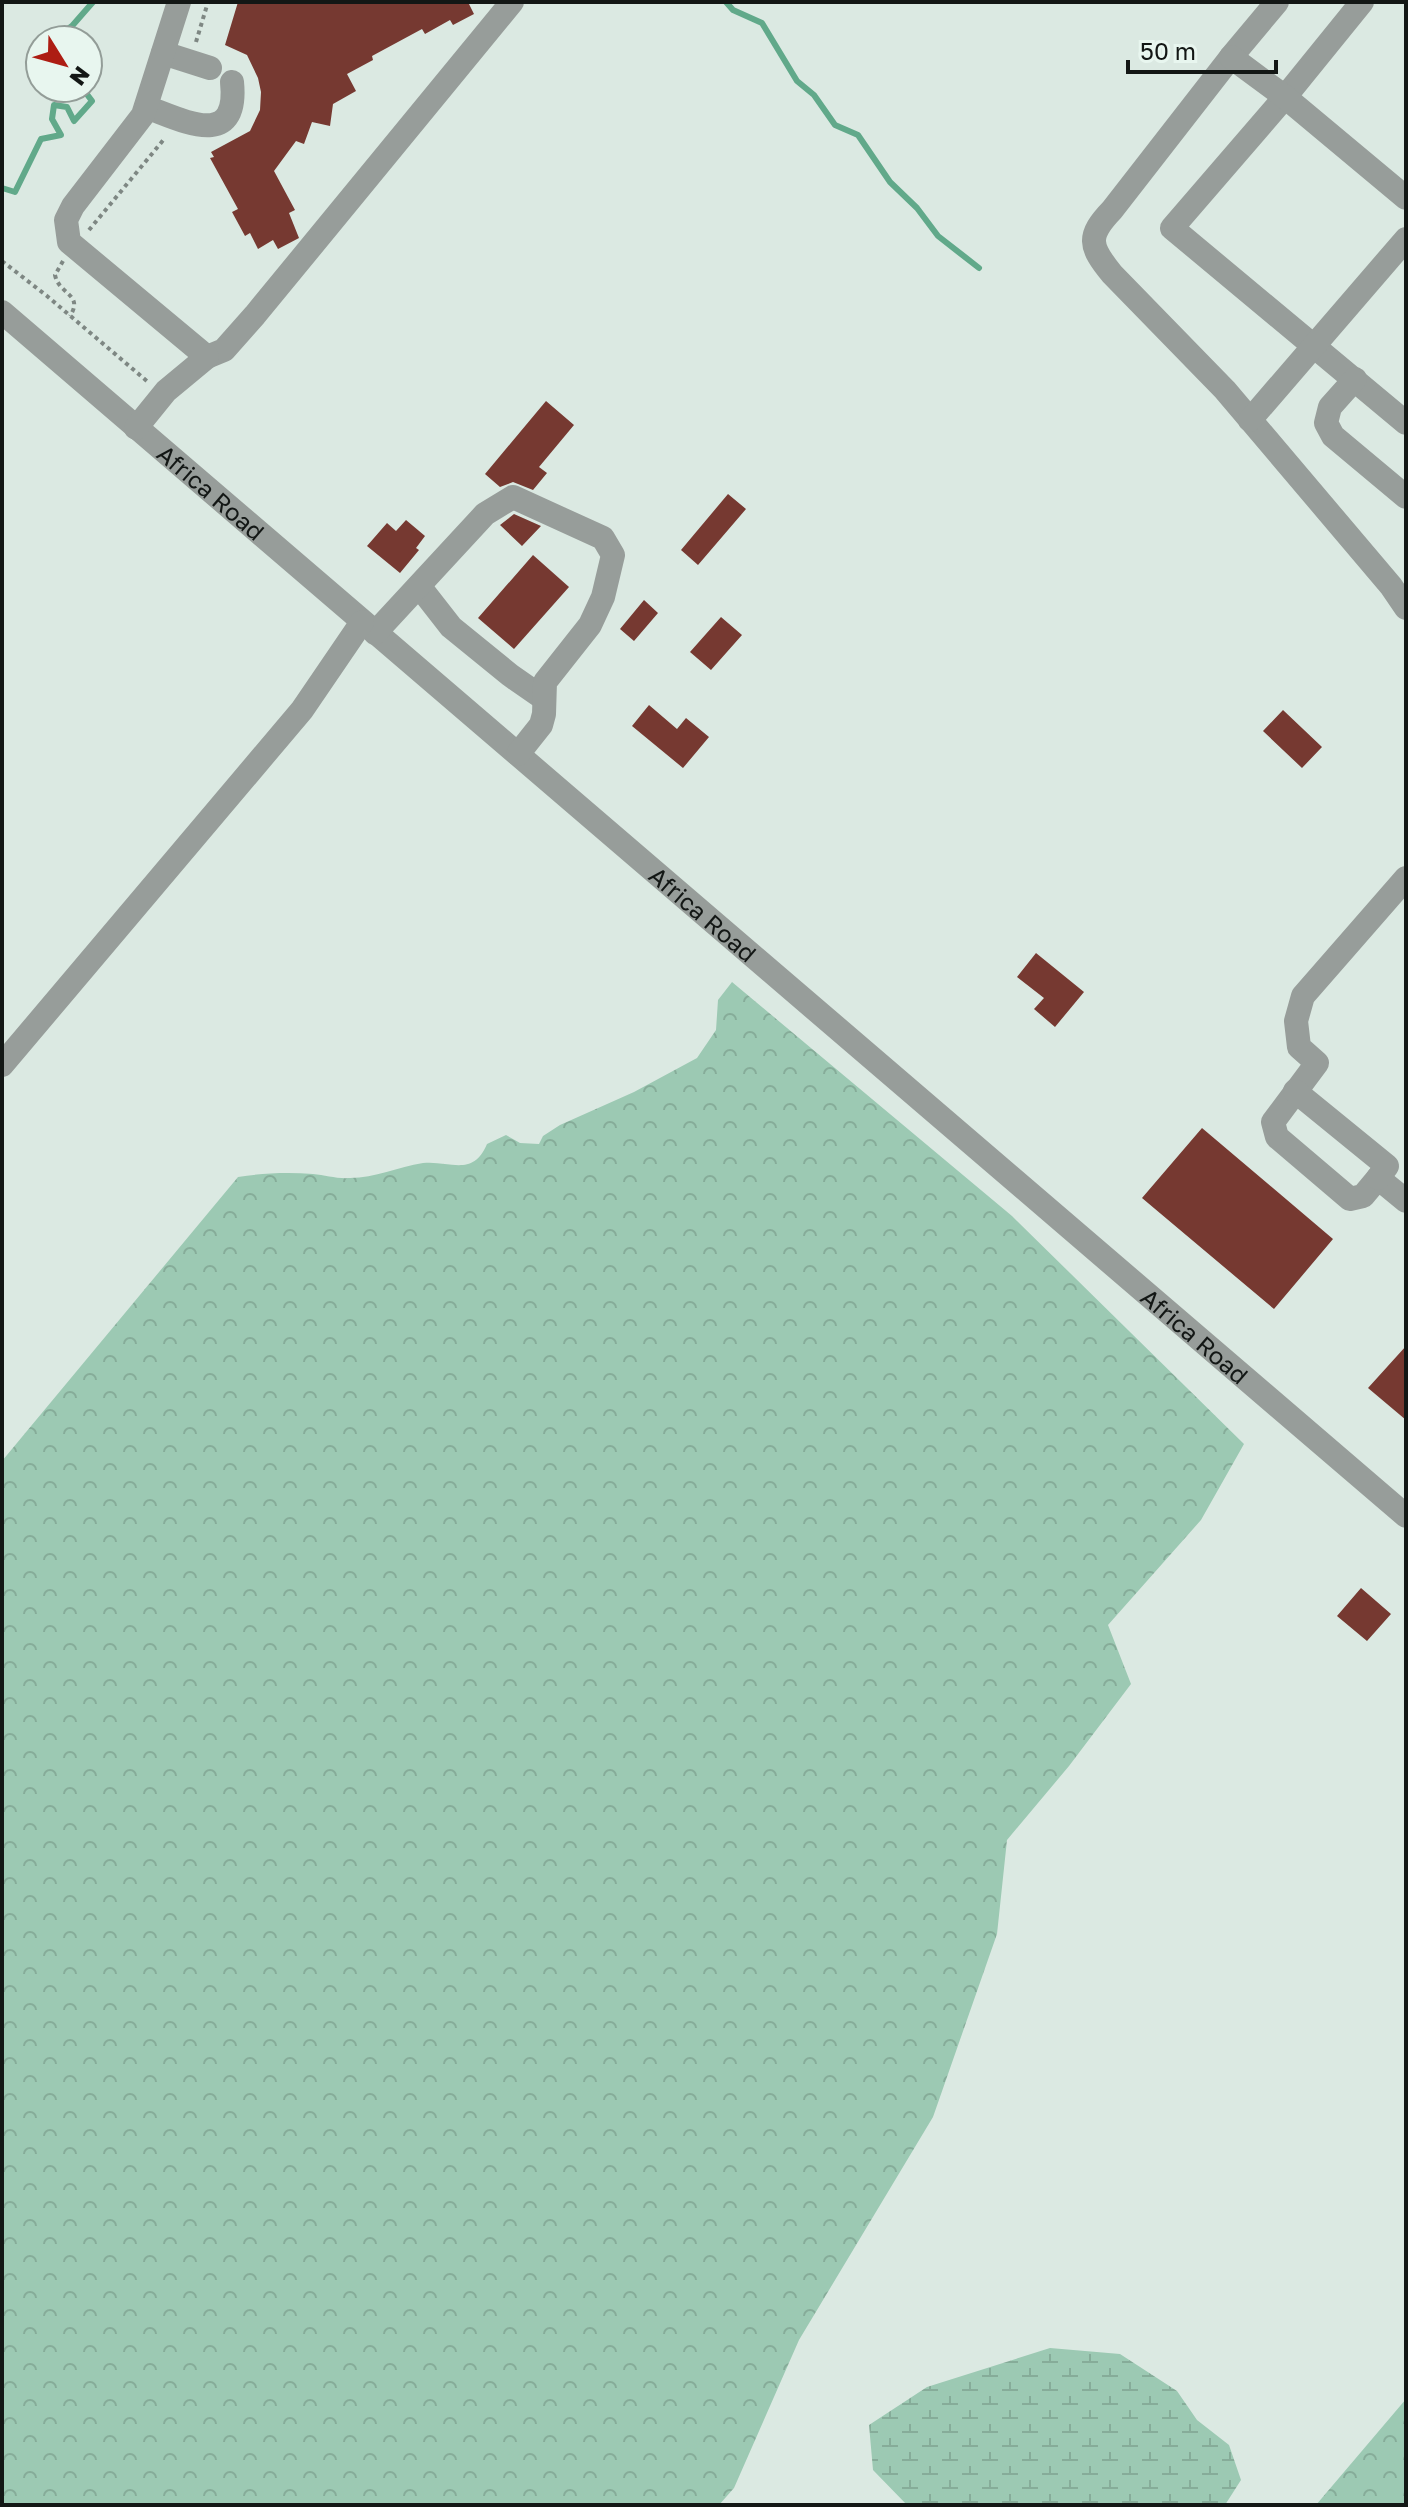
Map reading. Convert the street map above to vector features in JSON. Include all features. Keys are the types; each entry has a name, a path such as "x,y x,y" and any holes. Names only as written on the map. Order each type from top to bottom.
{"street":[{"path":"179,2 143,115 73,206 66,220 69,242 207,357"},
{"path":"136,428 163,395 207,357 224,350 255,315 512,2"},
{"path":"1277,2 1096,226 1093,239 1100,260 1225,390 1391,586 1406,608"},
{"path":"1362,2 1172,228 1406,423"},
{"path":"163,53 210,68"},
{"path":"1231,57 1285,97 1406,198"},
{"path":"146,107 204,128 222,122 231,109 232,82"},
{"path":"1250,420 1406,239"},
{"name":"Africa Road","path":"2,312 1406,1516"},
{"path":"1355,379 1330,407 1326,423 1333,436 1406,497"},
{"path":"2,1065 368,628 419,586 485,514 513,497 603,538 613,555 603,597 590,625 545,682 541,725 518,754"},
{"path":"419,586 451,627 543,698"},
{"path":"1295,1091 1387,1166 1363,1196 1350,1199 1277,1137 1273,1122 1295,1091 1317,1063 1299,1047 1296,1021 1303,996 1406,878"},
{"path":"1378,1178 1406,1201"}],"path":[{"path":"67,255 55,275 57,282 75,300 76,305 70,316"},
{"path":"2,261 163,395"}],"green space":[{"path":"732,982 1012,1216 1244,1444 1201,1520 1108,1625 1131,1684 1069,1766 1007,1840 997,1934 933,2117 799,2340 734,2488 719,2505 2,2505 2,1461 238,1177 285,1173 359,1178 423,1163 467,1164 475,1161 487,1144 506,1135 520,1143 539,1144 543,1136 560,1125 634,1092 697,1058 716,1030 718,1000"},
{"path":"1050,2348 1120,2354 1177,2391 1197,2420 1229,2445 1241,2480 1225,2505 907,2505 873,2470 869,2425 927,2387"},
{"path":"1406,2399 1406,2505 1316,2505"}],"building":[{"path":"238,2 468,2 474,14 453,25 450,20 425,34 422,29 372,56 373,60 347,74 356,91 333,104 330,126 312,122 304,144 296,141 274,171 295,210 289,213 299,238 278,249 273,240 258,249 250,233 245,236 232,212 238,209 210,158 214,157 211,152 250,131 260,110 258,78 247,55 225,45"},
{"path":"546,401 574,425 539,467 547,473 533,490 513,482 500,487 485,474"},
{"path":"728,494 746,509 698,565 681,550"},
{"path":"514,514 541,526 522,546 500,525"},
{"path":"406,520 425,536 416,548 419,550 400,573 367,546 387,523 396,531"},
{"path":"533,555 569,587 514,649 478,618"},
{"path":"644,600 658,613 634,641 620,629"},
{"path":"721,617 742,635 711,670 690,652"},
{"path":"649,705 677,729 686,718 709,737 683,768 632,726"},
{"path":"1283,710 1322,747 1302,768 1263,731"},
{"path":"1036,953 1084,992 1055,1027 1034,1009 1044,998 1017,977"},
{"path":"1202,1128 1333,1239 1274,1309 1142,1198"},
{"path":"1406,1346 1406,1420 1368,1388"},
{"path":"1361,1588 1391,1614 1367,1641 1337,1616"}],"waterway":[{"path":"74,24 93,2"},
{"path":"726,2 733,10 762,23 797,81 814,95 835,125 858,135 890,182 917,208 938,236 979,268"},
{"path":"2,188 15,192 41,139 61,135 52,119 54,105 67,107 74,121 89,104"}]}
